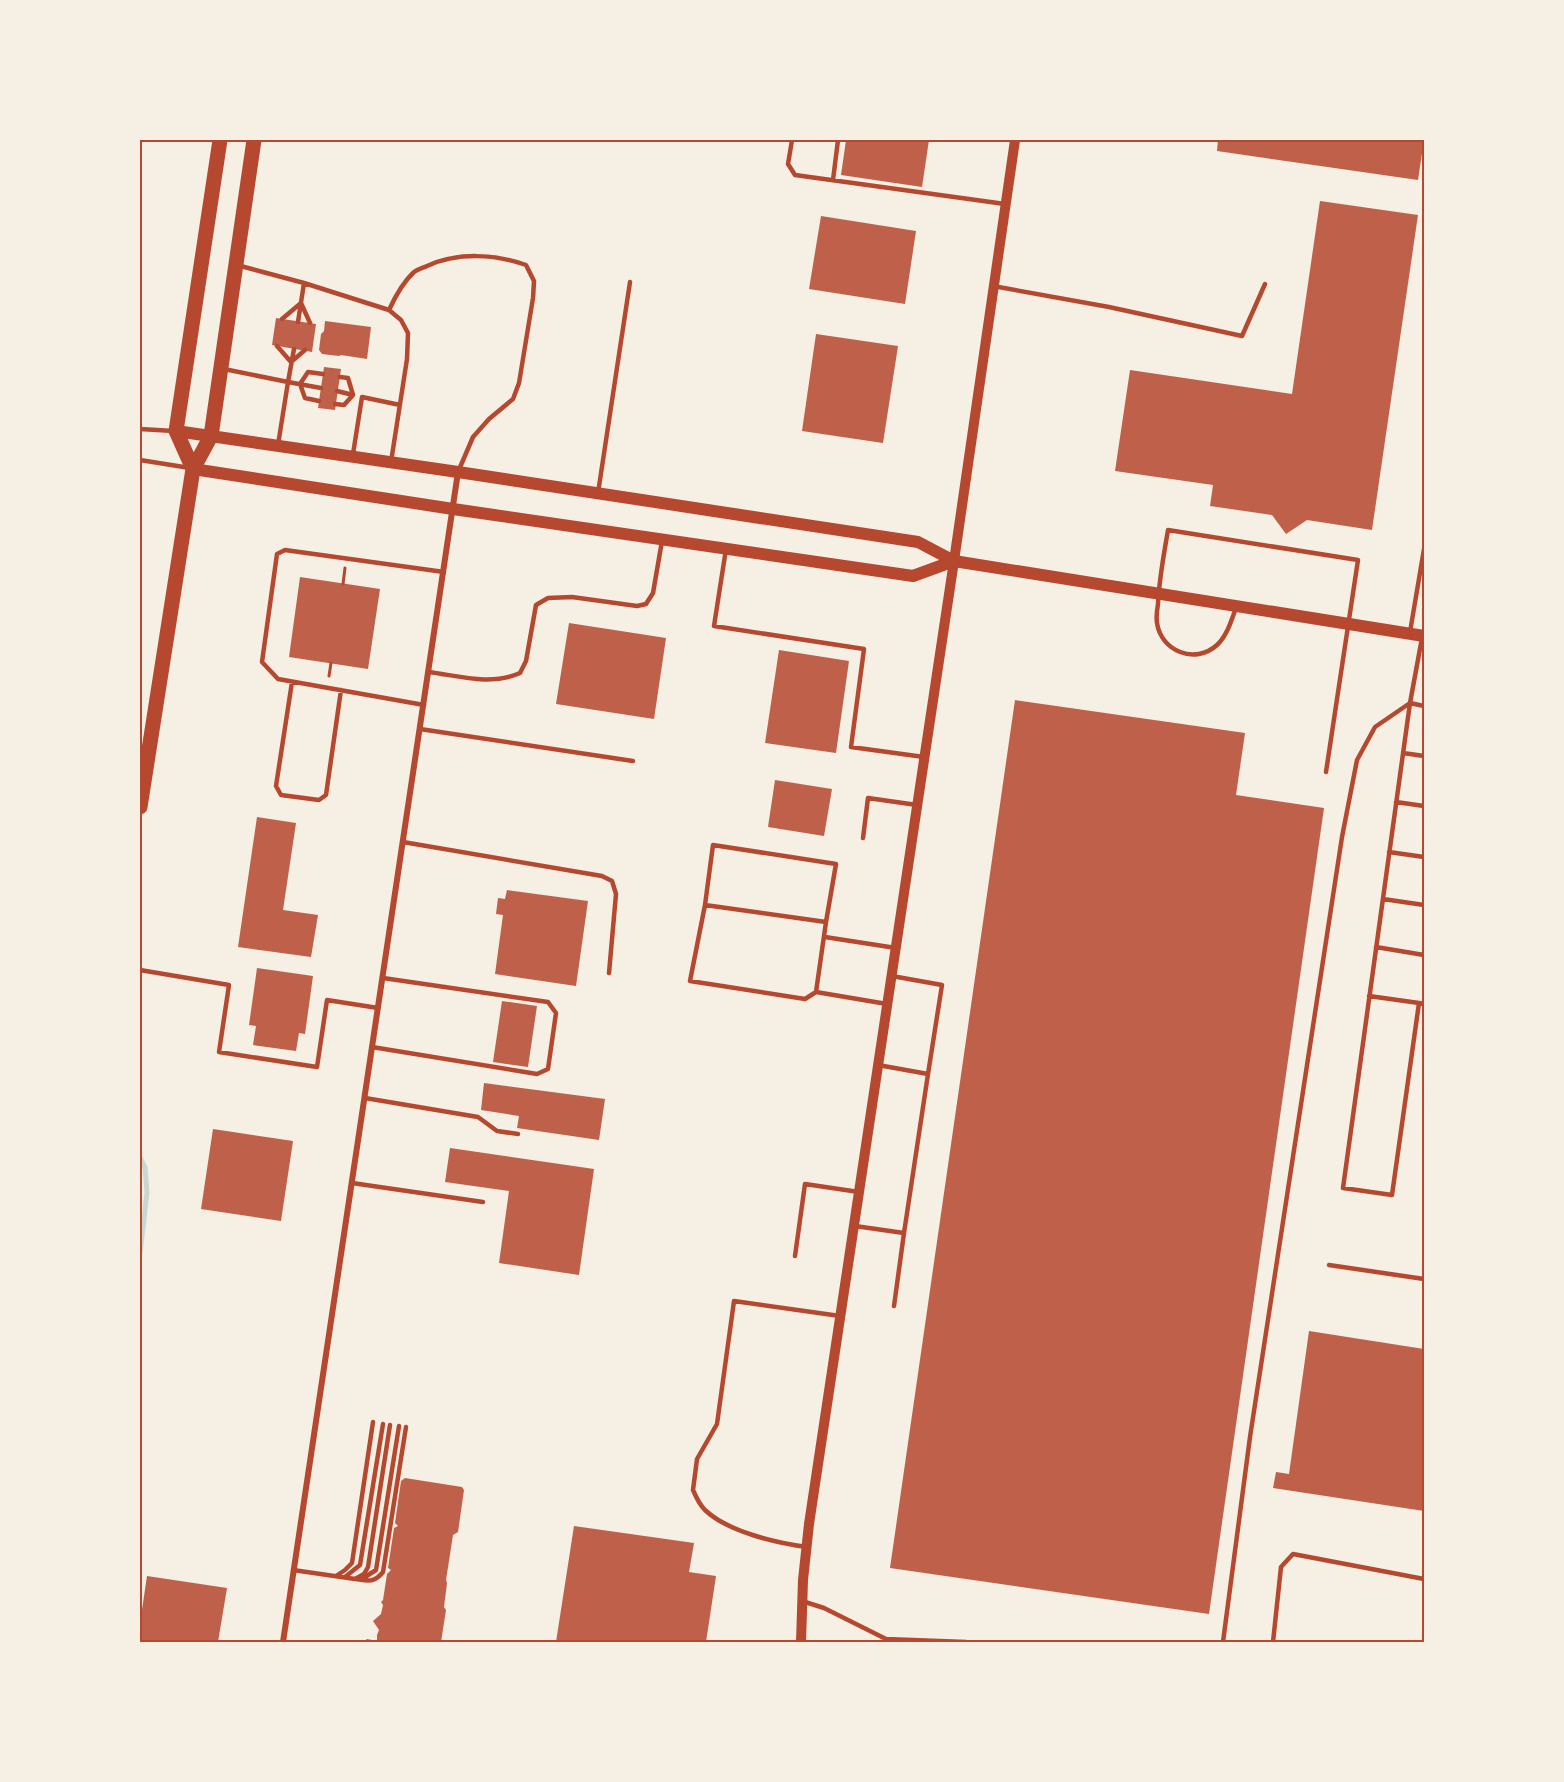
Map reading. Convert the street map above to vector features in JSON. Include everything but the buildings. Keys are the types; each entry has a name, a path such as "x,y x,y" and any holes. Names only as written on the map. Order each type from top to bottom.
{"highway":[{"path":"194,469 176,431 220,140"},
{"path":"140,807 194,469 211,436 254,140"}],"main road":[{"path":"176,431 918,542 954,561 1419,635"},
{"path":"194,469 914,576 954,561"}],"street":[{"path":"801,1642 807,1547 1015,140"},
{"path":"283,1642 458,472"}],"lane":[{"path":"792,140 788,164 795,174 1005,204"},
{"path":"833,180 838,140"},
{"path":"388,310 394,297 415,271 441,259 471,256 509,259 526,265 534,281 519,383 513,399 489,419 473,437 458,472"},
{"path":"235,264 388,310 401,320 408,333 407,359 391,462"},
{"path":"598,493 630,282"},
{"path":"298,322 304,283"},
{"path":"993,286 1109,307 1242,336 1265,284"},
{"path":"282,319 301,303"},
{"path":"301,303 310,323"},
{"path":"277,346 291,362"},
{"path":"278,446 294,349"},
{"path":"291,362 305,350"},
{"path":"222,368 321,387"},
{"path":"300,384 308,372 323,374"},
{"path":"339,377 348,378 353,395"},
{"path":"300,384 305,398 319,401"},
{"path":"337,391 400,405"},
{"path":"335,404 344,405 353,395"},
{"path":"353,457 362,397"},
{"path":"140,429 176,431"},
{"path":"140,460 194,469"},
{"path":"1237,606 1228,630 1217,645 1204,653 1188,654 1172,649 1163,641 1156,622 1168,530 1358,560 1326,772"},
{"path":"429,672 492,681 508,679 520,673 526,661 536,605 548,598 572,597 637,606 646,604 653,593 662,540"},
{"path":"726,549 714,626 864,650 851,747 925,757"},
{"path":"1370,996 1422,1003 1392,1195 1343,1188 1419,635 1425,549"},
{"path":"424,705 278,679 262,662 277,554 285,550 444,572"},
{"path":"292,682 276,786 281,795 319,800 326,795 341,690"},
{"path":"1223,1642 1250,1437 1290,1167 1346,815 1357,760 1375,727 1410,703 1425,706"},
{"path":"420,729 633,761"},
{"path":"1403,753 1425,756"},
{"path":"863,838 868,798 918,806"},
{"path":"1396,802 1425,806"},
{"path":"403,842 602,876 612,881 616,894 609,973"},
{"path":"816,993 836,864 713,845 705,905 690,981 805,999 816,993 888,1004"},
{"path":"1389,852 1425,857"},
{"path":"1383,899 1425,905"},
{"path":"705,905 826,922"},
{"path":"825,937 896,948"},
{"path":"1376,947 1425,955"},
{"path":"140,970 229,985 219,1052 316,1067 327,1000 378,1008"},
{"path":"892,976 942,985 894,1306"},
{"path":"372,1047 537,1074 548,1069 556,1013 548,1002 382,978"},
{"path":"878,1065 928,1074"},
{"path":"365,1098 478,1117 497,1131 518,1134"},
{"path":"352,1183 483,1202"},
{"path":"795,1257 805,1184 859,1192"},
{"path":"854,1226 904,1233"},
{"path":"1329,1265 1425,1279"},
{"path":"807,1547 769,1540 723,1523 704,1509 693,1490 697,1459 717,1424 734,1301 841,1317"},
{"path":"335,1576 352,1563 373,1422"},
{"path":"344,1577 360,1565 383,1424"},
{"path":"355,1579 364,1574 368,1567 390,1425"},
{"path":"361,1580 375,1570 399,1426"},
{"path":"293,1570 368,1581 377,1579 383,1572 406,1427"},
{"path":"1273,1642 1281,1568 1293,1554 1425,1579"},
{"path":"802,1601 824,1608 886,1641 966,1642"}],"path":[{"path":"343,584 346,559"}],"waterway":[{"path":"140,1157 145,1168 147,1192 140,1254"}]}
